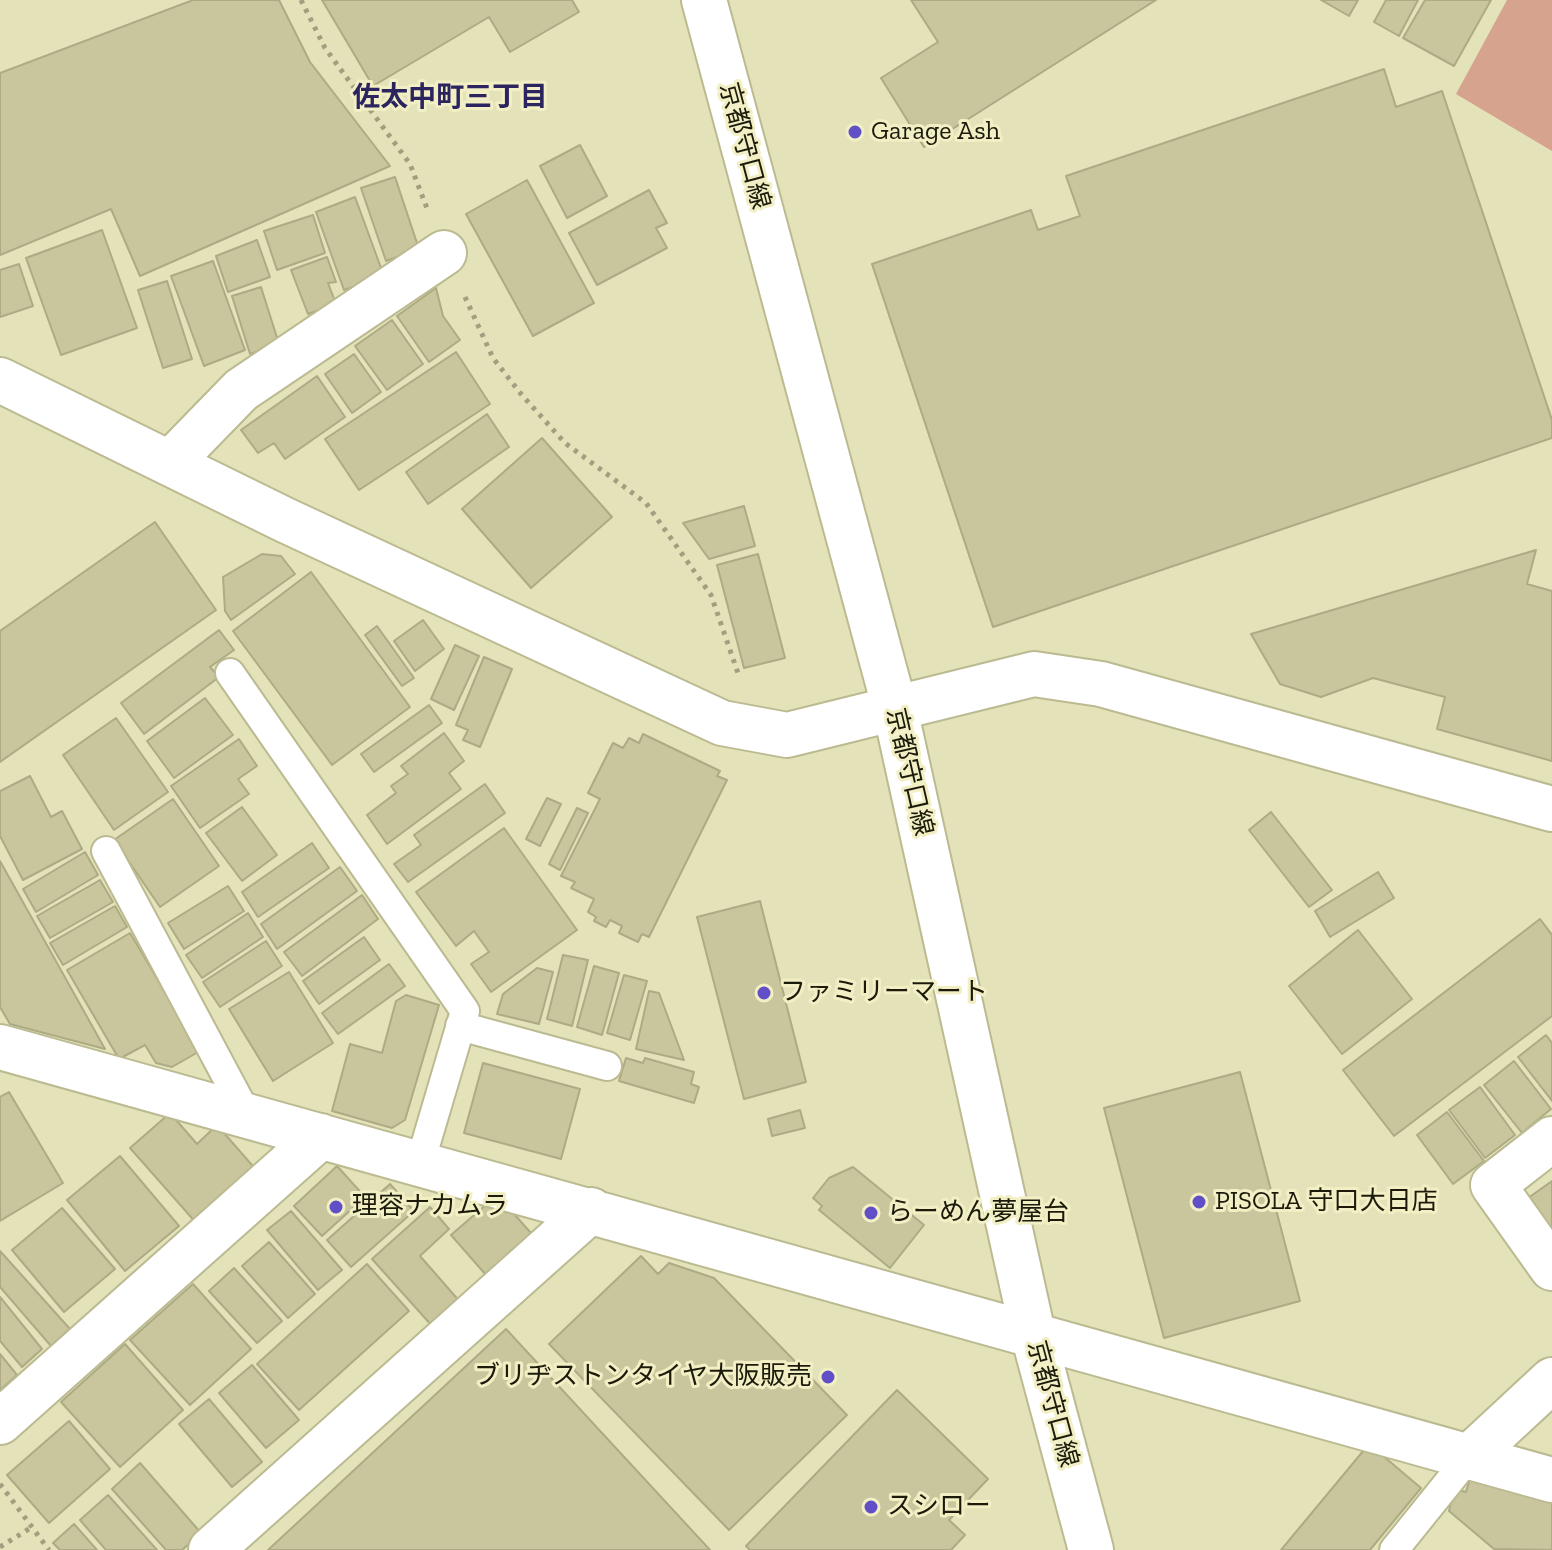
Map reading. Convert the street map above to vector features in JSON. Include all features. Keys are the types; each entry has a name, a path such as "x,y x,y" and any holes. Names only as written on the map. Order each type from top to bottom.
{"street":[{"name":"京都守口線","path":"704,0 895,709 1033,1334 1091,1550"},
{"path":"170,463 241,390 444,253"},
{"path":"0,380 722,723 787,735 1034,674 1101,684 1552,809"},
{"path":"0,1047 1552,1480"},
{"path":"0,1422 321,1136"},
{"path":"1552,1139 1493,1185 1552,1268"},
{"path":"211,1550 591,1210"},
{"path":"1468,1458 1552,1380"}],"lane":[{"path":"230,673 465,1011 420,1163"},
{"path":"106,851 247,1115"},
{"path":"460,1026 607,1066"},
{"path":"1394,1550 1468,1458"}],"path":[{"path":"301,0 325,48 410,164 444,253 493,358 565,443 646,503 711,595 758,730"},
{"path":"0,1484 49,1550"},
{"path":"0,1547 32,1527"}],"shaded area":[{"path":"1507,0 1552,0 1552,151 1456,94"}],"building":[{"path":"193,0 279,0 310,62 390,166 140,276 111,209 0,255 0,73"},
{"path":"322,0 572,0 579,12 510,52 489,17 373,86"},
{"path":"911,0 1156,0 924,147 881,78 938,42"},
{"path":"1321,0 1358,0 1349,16"},
{"path":"1386,0 1418,0 1399,36 1374,22"},
{"path":"1425,0 1491,0 1454,66 1403,38"},
{"path":"1384,69 1396,107 1442,91 1552,420 1552,438 993,627 872,264 1031,210 1038,230 1080,216 1066,176"},
{"path":"580,145 607,196 567,218 540,166"},
{"path":"395,177 419,249 386,261 361,188"},
{"path":"527,180 594,303 533,336 466,214"},
{"path":"649,190 667,223 656,228 667,248 597,285 569,233"},
{"path":"355,197 384,276 344,290 316,212"},
{"path":"313,215 325,253 277,270 264,231"},
{"path":"102,230 137,328 61,355 26,258"},
{"path":"257,240 270,277 228,292 216,256"},
{"path":"327,257 336,282 328,283 336,304 308,314 291,270"},
{"path":"213,261 245,350 204,366 171,276"},
{"path":"19,264 33,306 0,317 0,270"},
{"path":"167,281 192,359 163,368 138,290"},
{"path":"261,287 279,344 250,354 232,296"},
{"path":"436,288 443,316 460,340 429,362 397,316"},
{"path":"392,320 423,364 387,390 355,346"},
{"path":"456,352 490,404 359,490 325,439"},
{"path":"354,354 381,392 352,413 325,374"},
{"path":"317,376 345,417 285,459 274,443 258,453 241,430"},
{"path":"487,414 509,447 428,504 406,472"},
{"path":"542,438 612,517 531,588 462,509"},
{"path":"744,506 755,546 709,559 683,523"},
{"path":"155,522 216,610 0,762 0,631"},
{"path":"1536,550 1527,584 1552,591 1552,761 1437,729 1445,697 1373,678 1321,697 1280,684 1251,634"},
{"path":"262,554 281,556 295,574 231,620 225,611 223,577"},
{"path":"758,554 785,658 744,668 717,565"},
{"path":"311,572 410,707 332,765 233,631"},
{"path":"423,620 444,649 415,671 394,641"},
{"path":"377,626 414,678 402,686 365,635"},
{"path":"219,630 234,650 210,667 219,677 144,734 121,703"},
{"path":"455,645 479,656 454,710 431,699"},
{"path":"484,657 512,669 480,747 463,740 468,730 456,725"},
{"path":"205,698 233,735 174,778 147,741"},
{"path":"429,705 442,723 374,772 361,754"},
{"path":"116,718 168,792 114,830 63,755"},
{"path":"444,733 464,761 449,773 461,789 387,844 367,815 396,793 391,786 408,774 401,766"},
{"path":"643,734 720,771 717,776 727,780 649,937 642,934 638,942 619,933 622,926 610,920 606,927 594,921 596,917 588,912 594,899 571,888 575,882 561,876 600,799 588,793 613,743 623,748 629,738 639,743"},
{"path":"239,739 257,766 238,779 249,794 200,828 171,786"},
{"path":"30,776 51,817 62,811 82,849 23,880 0,836 0,791"},
{"path":"485,784 505,813 408,882 394,864 421,845 414,835"},
{"path":"547,798 561,804 540,846 526,839"},
{"path":"173,799 219,866 160,907 114,840"},
{"path":"242,807 277,855 242,881 206,833"},
{"path":"577,808 588,813 560,870 549,864"},
{"path":"1271,812 1332,890 1309,907 1249,830"},
{"path":"504,828 577,930 491,992 471,964 489,952 474,931 456,946 416,892"},
{"path":"312,843 329,868 258,917 242,892"},
{"path":"85,852 98,875 36,912 23,889"},
{"path":"0,861 105,1049 10,1024 0,1007"},
{"path":"340,867 357,891 277,949 261,924"},
{"path":"1378,872 1394,898 1330,937 1315,911"},
{"path":"100,880 113,902 50,938 37,916"},
{"path":"228,886 244,911 184,949 168,923"},
{"path":"362,895 378,919 302,976 284,952"},
{"path":"760,901 806,1082 744,1099 697,917"},
{"path":"115,906 127,927 63,965 50,943"},
{"path":"248,913 263,937 202,978 186,955"},
{"path":"1540,919 1552,935 1552,1016 1394,1136 1343,1070"},
{"path":"1358,930 1412,999 1342,1054 1289,986"},
{"path":"130,933 200,1051 172,1067 156,1063 145,1045 119,1059 67,970"},
{"path":"364,937 380,960 319,1004 303,981"},
{"path":"266,941 282,966 220,1007 203,982"},
{"path":"563,955 588,960 572,1026 547,1019"},
{"path":"389,964 405,986 338,1034 322,1013"},
{"path":"594,966 619,973 602,1035 577,1027"},
{"path":"537,968 553,972 539,1024 497,1014 503,994"},
{"path":"289,972 333,1043 273,1081 229,1009"},
{"path":"624,975 647,981 630,1040 607,1033"},
{"path":"649,991 659,993 684,1060 636,1049"},
{"path":"406,995 439,1005 405,1120 392,1128 332,1111 350,1044 382,1053 396,1001"},
{"path":"1546,1035 1552,1043 1552,1101 1518,1057"},
{"path":"626,1058 643,1063 645,1058 694,1072 691,1084 699,1087 694,1103 619,1081"},
{"path":"1514,1061 1551,1109 1522,1133 1484,1085"},
{"path":"483,1063 580,1089 561,1159 464,1133"},
{"path":"1240,1072 1300,1301 1164,1338 1104,1108"},
{"path":"1480,1087 1515,1135 1485,1158 1449,1110"},
{"path":"9,1092 63,1183 0,1221 0,1097"},
{"path":"800,1110 805,1128 772,1136 768,1119"},
{"path":"1447,1112 1484,1161 1453,1184 1417,1135"},
{"path":"170,1113 197,1144 217,1125 258,1172 198,1225 130,1148"},
{"path":"120,1156 179,1226 125,1271 67,1200"},
{"path":"337,1166 365,1197 322,1236 294,1206"},
{"path":"853,1167 924,1225 890,1268 819,1210 822,1206 813,1198 829,1178"},
{"path":"1552,1181 1552,1239 1524,1201"},
{"path":"390,1184 414,1211 351,1267 327,1240"},
{"path":"488,1203 506,1205 539,1242 493,1283 451,1235"},
{"path":"430,1207 449,1229 420,1256 461,1303 433,1327 372,1259"},
{"path":"62,1208 115,1269 64,1312 12,1250"},
{"path":"291,1211 342,1270 318,1290 267,1230"},
{"path":"269,1242 315,1294 288,1318 242,1266"},
{"path":"0,1251 70,1329 51,1346 0,1287"},
{"path":"641,1256 658,1274 669,1263 714,1278 847,1415 729,1530 549,1344"},
{"path":"367,1264 409,1311 299,1410 257,1364"},
{"path":"234,1268 282,1321 257,1343 209,1291"},
{"path":"193,1284 251,1349 190,1405 130,1340"},
{"path":"0,1297 42,1349 22,1367 0,1341"},
{"path":"506,1329 710,1550 268,1550"},
{"path":"125,1344 183,1410 120,1467 61,1402"},
{"path":"0,1354 17,1375 0,1390"},
{"path":"252,1365 299,1420 266,1448 219,1393"},
{"path":"897,1390 988,1479 949,1520 965,1535 951,1550 750,1550 746,1546"},
{"path":"209,1399 262,1462 232,1487 179,1424"},
{"path":"69,1421 110,1469 49,1523 7,1475"},
{"path":"1369,1444 1421,1488 1370,1550 1281,1550"},
{"path":"140,1463 201,1533 182,1550 166,1550 112,1489"},
{"path":"1473,1468 1552,1488 1552,1550 1494,1549 1449,1511 1454,1489 1466,1492"},
{"path":"108,1495 157,1550 106,1550 80,1520"},
{"path":"74,1524 97,1550 60,1550 53,1543"}],"place":[{"name":"Garage Ash","path":"855,132"},
{"name":"ファミリーマート","path":"764,993"},
{"name":"PISOLA 守口大日店","path":"1199,1202"},
{"name":"理容ナカムラ","path":"336,1207"},
{"name":"らーめん夢屋台","path":"871,1213"},
{"name":"ブリヂストンタイヤ大阪販売","path":"828,1377"},
{"name":"スシロー","path":"871,1507"}],"district":[{"name":"佐太中町三丁目","path":"450,98"}]}
